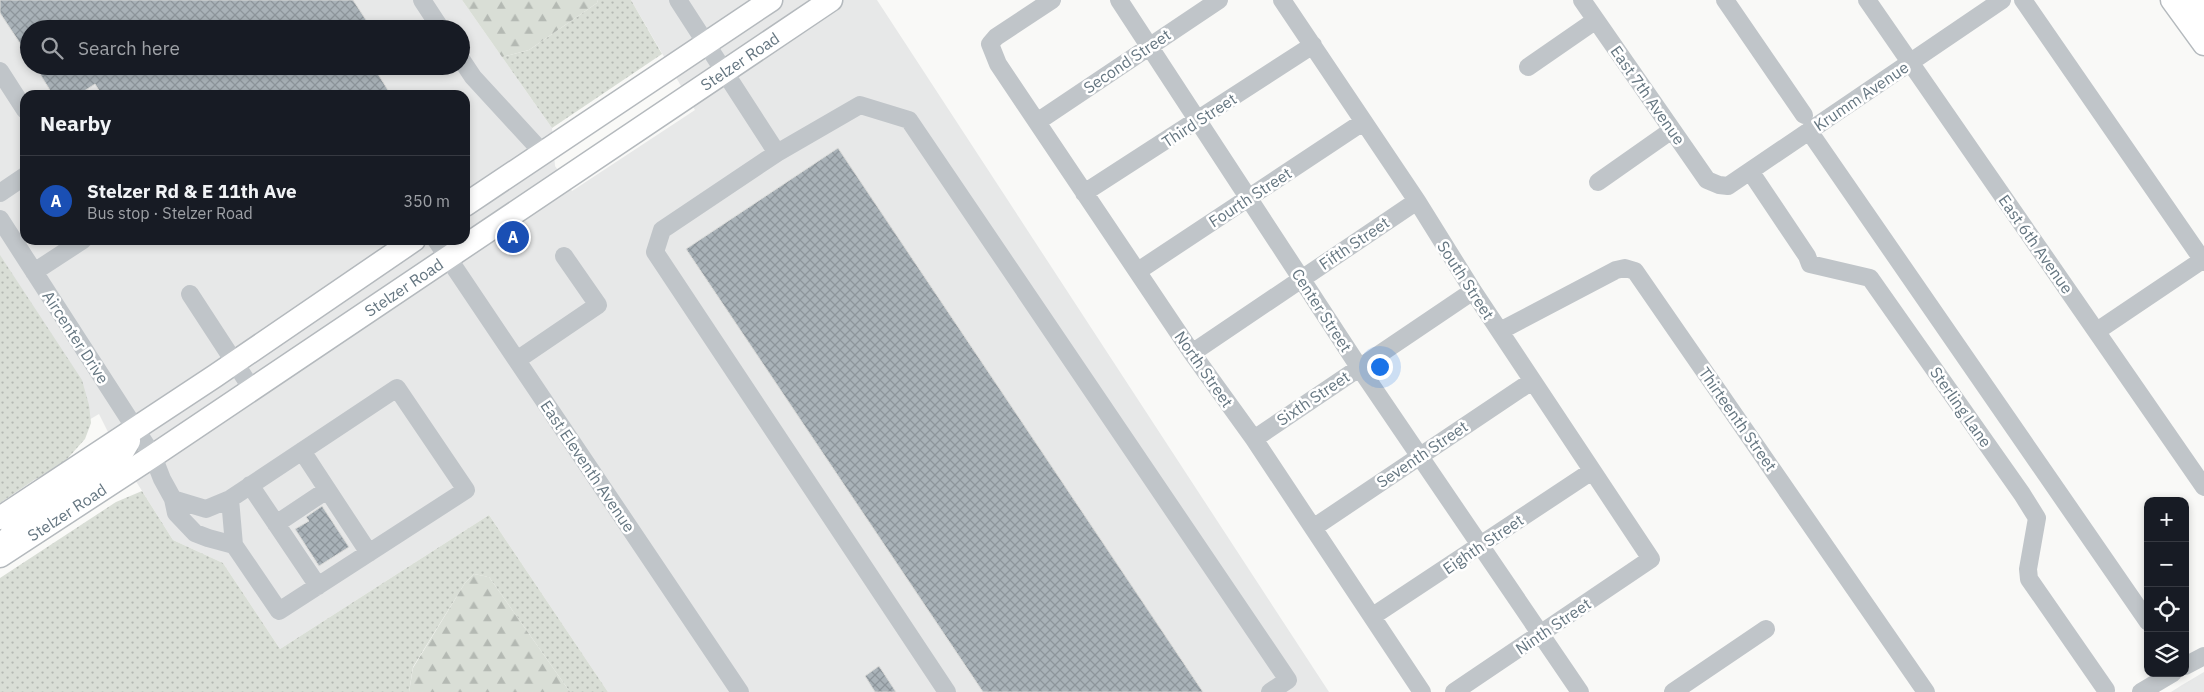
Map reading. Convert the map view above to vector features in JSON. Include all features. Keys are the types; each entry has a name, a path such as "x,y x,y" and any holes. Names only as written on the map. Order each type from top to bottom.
{"main road":[{"name":"Stelzer Road","path":"470,202 772,0"},
{"name":"Stelzer Road","path":"470,230 724,71 831,0"},
{"path":"2172,0 2202,38"},
{"path":"2195,0 2204,14"},
{"name":"Stelzer Road","path":"0,518 136,429 407,245"},
{"name":"Stelzer Road","path":"0,556 252,389 441,248"},
{"path":"0,550 18,525 103,471 120,456 136,429"}],"street":[{"path":"422,0 435,20"},
{"path":"678,0 777,153"},
{"name":"North Street","path":"1052,0 996,36 990,44 998,64 1192,353 1254,438 1374,616 1422,692"},
{"name":"Center Street","path":"1119,0 1359,367 1580,692"},
{"name":"Second Street","path":"1037,122 1219,0"},
{"name":"South Street","path":"1282,0 1417,200 1473,291 1651,560"},
{"name":"East 7th Avenue","path":"1582,0 1707,180 1719,185"},
{"path":"1725,0 1806,123 2144,616"},
{"name":"East 6th Avenue","path":"1867,0 2204,488"},
{"name":"Krumm Avenue","path":"1719,185 1728,186 1750,171 1806,123 1909,63 2002,0"},
{"path":"2023,0 2204,260 2097,331"},
{"path":"1528,67 1596,20"},
{"name":"Third Street","path":"1084,193 1313,45"},
{"path":"0,71 20,102"},
{"path":"470,72 542,152"},
{"path":"947,692 655,252 662,230 777,153 860,105 909,120 1288,680 1270,692"},
{"name":"Fourth Street","path":"1138,271 1363,122"},
{"path":"1598,182 1672,130"},
{"name":"Sterling Lane","path":"1750,171 1807,256 1810,264 1870,278 2022,494 2037,518 2028,568 2029,579 2106,690"},
{"path":"0,193 20,179"},
{"name":"Fifth Street","path":"1192,353 1417,200"},
{"name":"Aircenter Drive","path":"0,219 153,456 162,479 173,499 176,512 195,533 234,545"},
{"path":"34,272 75,245"},
{"name":"East Eleventh Avenue","path":"441,248 740,692"},
{"path":"517,360 598,305 564,256"},
{"name":"Thirteenth Street","path":"1500,331 1616,270 1626,268 1635,271 1926,692"},
{"name":"Sixth Street","path":"1254,438 1473,291"},
{"path":"190,294 252,389"},
{"name":"Seventh Street","path":"1313,528 1532,381"},
{"path":"173,499 206,509 230,499 397,388 466,490 279,611 234,545 230,499"},
{"path":"302,451 369,553"},
{"name":"Eighth Street","path":"1374,616 1592,471"},
{"path":"250,485 318,586"},
{"path":"276,524 327,490"},
{"name":"Ninth Street","path":"1454,692 1651,560"},
{"path":"1673,692 1766,629"},
{"path":"2189,664 2204,656"},
{"path":"2141,692 2166,677"}],"shaded area":[{"path":"0,0 462,0 552,128 555,166 572,191 695,110 631,0 877,0 1329,692 608,692 489,515 280,649 223,563 173,540 120,456 99,414 0,472"},
{"path":"2204,672 2204,692 2171,692 2182,685"}],"green space":[{"path":"462,0 598,0 597,3 529,50 502,57"},
{"path":"598,0 631,0 662,54 552,128 502,57 529,50 597,3"},
{"path":"0,255 82,380 89,405 91,423 85,439 59,468 34,480 0,503"},
{"path":"142,491 173,540 223,563 280,649 489,515 608,692 570,692 489,577 474,574 465,583 413,667 409,692 0,692 0,578 116,502"},
{"path":"474,574 489,577 570,692 409,692 413,668 465,583"}],"building":[{"path":"0,0 353,0 366,20 20,20 20,43 0,13"},
{"path":"41,75 379,75 388,90 99,90 95,84 86,90 50,90"},
{"path":"838,148 1203,692 983,692 686,249"},
{"path":"322,506 349,547 319,566 295,529 309,521 306,517"},
{"path":"879,666 896,692 875,692 865,676"}],"place":[{"name":"Stelzer Rd & E 11th Ave","path":"513,237"}]}
